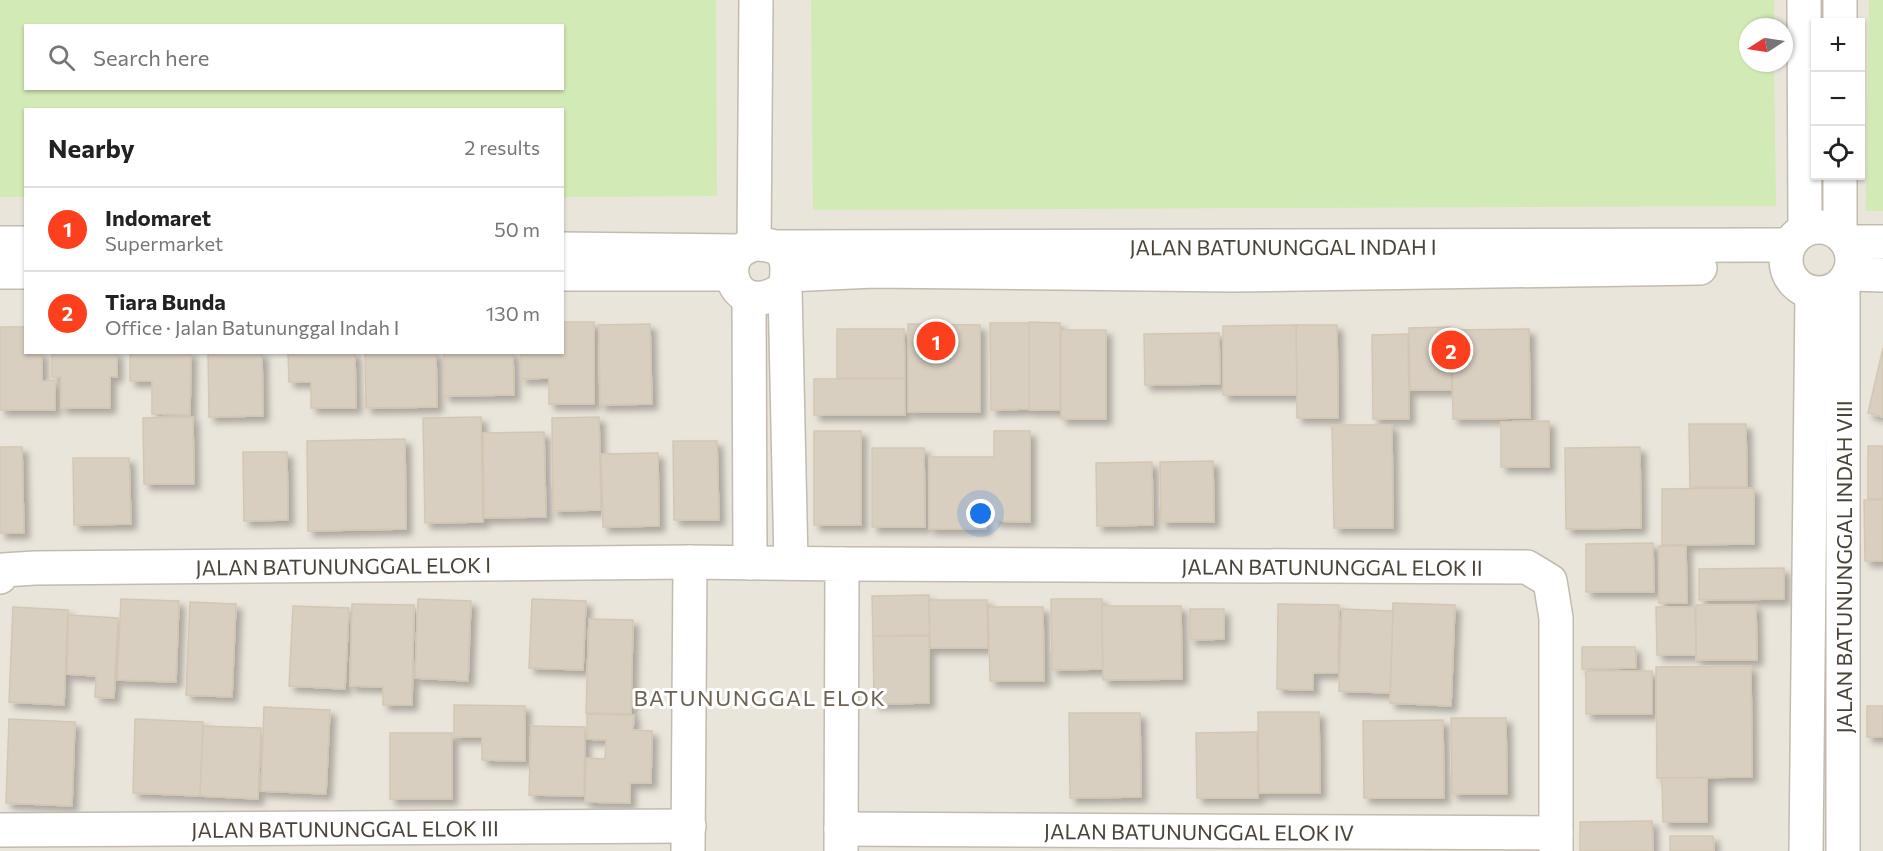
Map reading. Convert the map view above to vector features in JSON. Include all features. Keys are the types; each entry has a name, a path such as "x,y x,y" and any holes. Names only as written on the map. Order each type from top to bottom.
{"street":[{"path":"750,563 760,268 756,0"},
{"path":"1804,0 1793,247 1795,284 1883,243"},
{"path":"1840,0 1840,18"},
{"name":"JALAN BATUNUNGGAL INDAH VIII","path":"1840,180 1838,265 1843,851"},
{"name":"JALAN BATUNUNGGAL INDAH I","path":"564,274 760,268 873,271 1793,247 1824,226 1838,265"},
{"path":"0,243 24,243"},
{"name":"JALAN BATUNUNGGAL INDAH I","path":"564,249 760,268"},
{"path":"1838,265 1883,274"},
{"name":"JALAN BATUNUNGGAL INDAH VIII","path":"1806,851 1838,265"},
{"path":"760,268 790,563"},
{"path":"0,272 24,272"},
{"path":"689,839 690,562"},
{"name":"JALAN BATUNUNGGAL ELOK II","path":"690,562 1527,567 1550,581 1556,618 1556,842"},
{"name":"JALAN BATUNUNGGAL ELOK I","path":"0,577 3,570 35,568 690,562"},
{"path":"841,840 842,564"},
{"name":"JALAN BATUNUNGGAL ELOK III","path":"0,830 689,839"},
{"name":"JALAN BATUNUNGGAL ELOK IV","path":"841,840 1556,842"}],"shaded area":[{"path":"0,0 1883,0 1883,851 0,851"}],"green space":[{"path":"0,0 716,0 717,196 564,197 564,108 24,108 24,197 0,197"},
{"path":"811,0 1774,0 1774,18 1739,18 1739,72 1774,72 1776,206 813,210"},
{"path":"1869,0 1883,0 1883,211 1866,211"}],"building":[{"path":"564,322 594,322 594,404 549,404 549,378 521,379 521,354 564,354"},
{"path":"1029,322 1060,323 1060,410 1029,410"},
{"path":"990,323 1029,323 1029,409 991,410"},
{"path":"650,324 652,404 600,405 599,325"},
{"path":"908,324 980,325 980,412 908,412"},
{"path":"1296,325 1337,325 1338,418 1297,418"},
{"path":"1296,325 1297,395 1223,395 1223,326"},
{"path":"0,327 24,327 24,354 42,354 42,381 55,380 55,410 0,410"},
{"path":"1451,327 1452,390 1410,390 1409,328"},
{"path":"837,329 904,329 905,378 837,378"},
{"path":"1529,329 1530,418 1453,419 1452,330"},
{"path":"1061,330 1106,330 1106,419 1061,419"},
{"path":"1219,333 1220,384 1145,385 1144,334"},
{"path":"1408,334 1409,419 1373,419 1372,335"},
{"path":"1883,348 1883,417 1868,413"},
{"path":"52,354 117,354 117,377 110,376 110,408 61,408 61,377 52,377"},
{"path":"130,354 191,354 190,415 152,414 152,381 130,381"},
{"path":"208,354 262,354 263,416 209,417"},
{"path":"288,354 355,354 356,408 311,408 311,382 289,382"},
{"path":"365,354 436,354 437,407 366,408"},
{"path":"444,354 513,354 514,395 444,396"},
{"path":"814,379 905,379 905,415 814,415"},
{"path":"193,417 194,484 144,484 143,418"},
{"path":"481,417 483,522 425,523 423,418"},
{"path":"599,417 601,510 553,511 552,418"},
{"path":"1549,421 1549,467 1501,467 1501,422"},
{"path":"1689,424 1746,424 1747,487 1690,487"},
{"path":"1332,425 1392,425 1393,528 1334,528"},
{"path":"814,431 861,431 861,525 814,525"},
{"path":"994,431 1030,431 1030,522 994,521 994,508 986,508 986,529 929,529 929,457 994,457"},
{"path":"544,432 546,517 484,518 483,433"},
{"path":"405,439 406,529 308,531 307,441"},
{"path":"673,441 717,441 719,520 674,520"},
{"path":"1868,446 1883,446 1883,499 1868,499"},
{"path":"0,447 22,447 24,533 0,533"},
{"path":"1640,447 1641,528 1566,529 1565,448"},
{"path":"872,448 924,448 925,527 872,527"},
{"path":"243,452 287,452 288,520 244,521"},
{"path":"658,453 659,526 603,527 601,454"},
{"path":"73,458 129,458 131,524 74,525"},
{"path":"1213,461 1214,522 1161,522 1160,462"},
{"path":"1152,462 1153,525 1097,526 1096,463"},
{"path":"1754,488 1754,544 1662,545 1662,489"},
{"path":"1864,500 1883,500 1883,561 1865,561"},
{"path":"1653,543 1654,592 1586,592 1586,544"},
{"path":"1659,546 1686,546 1687,603 1659,603"},
{"path":"1784,568 1784,599 1699,600 1699,569"},
{"path":"929,595 930,635 873,636 872,596"},
{"path":"121,599 179,601 176,682 117,680"},
{"path":"418,599 471,601 468,681 415,678"},
{"path":"532,599 586,601 583,670 529,668"},
{"path":"1051,599 1102,599 1103,669 1052,670"},
{"path":"929,600 987,600 988,648 930,648"},
{"path":"190,602 236,604 232,697 186,695"},
{"path":"1393,603 1455,605 1451,706 1390,703"},
{"path":"352,604 414,605 412,705 383,705 383,687 350,686"},
{"path":"1278,604 1339,605 1338,673 1313,673 1313,690 1277,689"},
{"path":"1696,605 1756,605 1757,660 1696,660"},
{"path":"293,606 349,608 345,689 289,686"},
{"path":"1102,606 1181,606 1182,679 1103,680"},
{"path":"13,607 68,610 64,705 9,702"},
{"path":"988,607 1043,607 1044,681 990,681"},
{"path":"1656,607 1695,607 1696,655 1657,655"},
{"path":"1190,609 1224,609 1224,639 1190,640"},
{"path":"1342,609 1393,611 1390,693 1339,691"},
{"path":"68,615 118,618 114,698 95,697 96,676 67,674"},
{"path":"589,619 633,620 631,714 586,713"},
{"path":"873,636 929,636 929,703 874,704"},
{"path":"1582,647 1635,647 1636,668 1582,669"},
{"path":"1751,666 1752,777 1657,778 1656,667"},
{"path":"1586,671 1652,671 1652,714 1586,714"},
{"path":"454,705 525,706 525,761 482,760 482,737 454,737"},
{"path":"1867,706 1883,706 1883,737 1867,737"},
{"path":"264,707 330,710 326,794 261,791"},
{"path":"1258,712 1319,712 1320,793 1259,793"},
{"path":"1069,713 1140,713 1141,797 1070,798"},
{"path":"587,714 634,715 633,730 652,731 651,783 630,783 630,803 585,802 586,758 605,759 606,740 587,739"},
{"path":"1451,718 1506,718 1507,794 1452,794"},
{"path":"9,719 75,722 72,806 6,803"},
{"path":"135,719 203,722 200,796 133,793"},
{"path":"1443,720 1444,798 1364,798 1363,721"},
{"path":"203,726 261,728 258,799 200,796"},
{"path":"531,726 585,727 584,796 529,795"},
{"path":"1257,732 1258,798 1197,798 1196,733"},
{"path":"390,733 452,733 452,799 390,799"},
{"path":"1662,778 1707,778 1707,822 1663,822"},
{"path":"1652,821 1653,851 1580,851 1580,822"},
{"path":"1670,836 1713,836 1714,851 1670,851"}],"place":[{"name":"Indomaret","path":"936,341"},
{"name":"Tiara Bunda","path":"1451,350"}],"district":[{"name":"BATUNUNGGAL ELOK","path":"760,697"}]}
